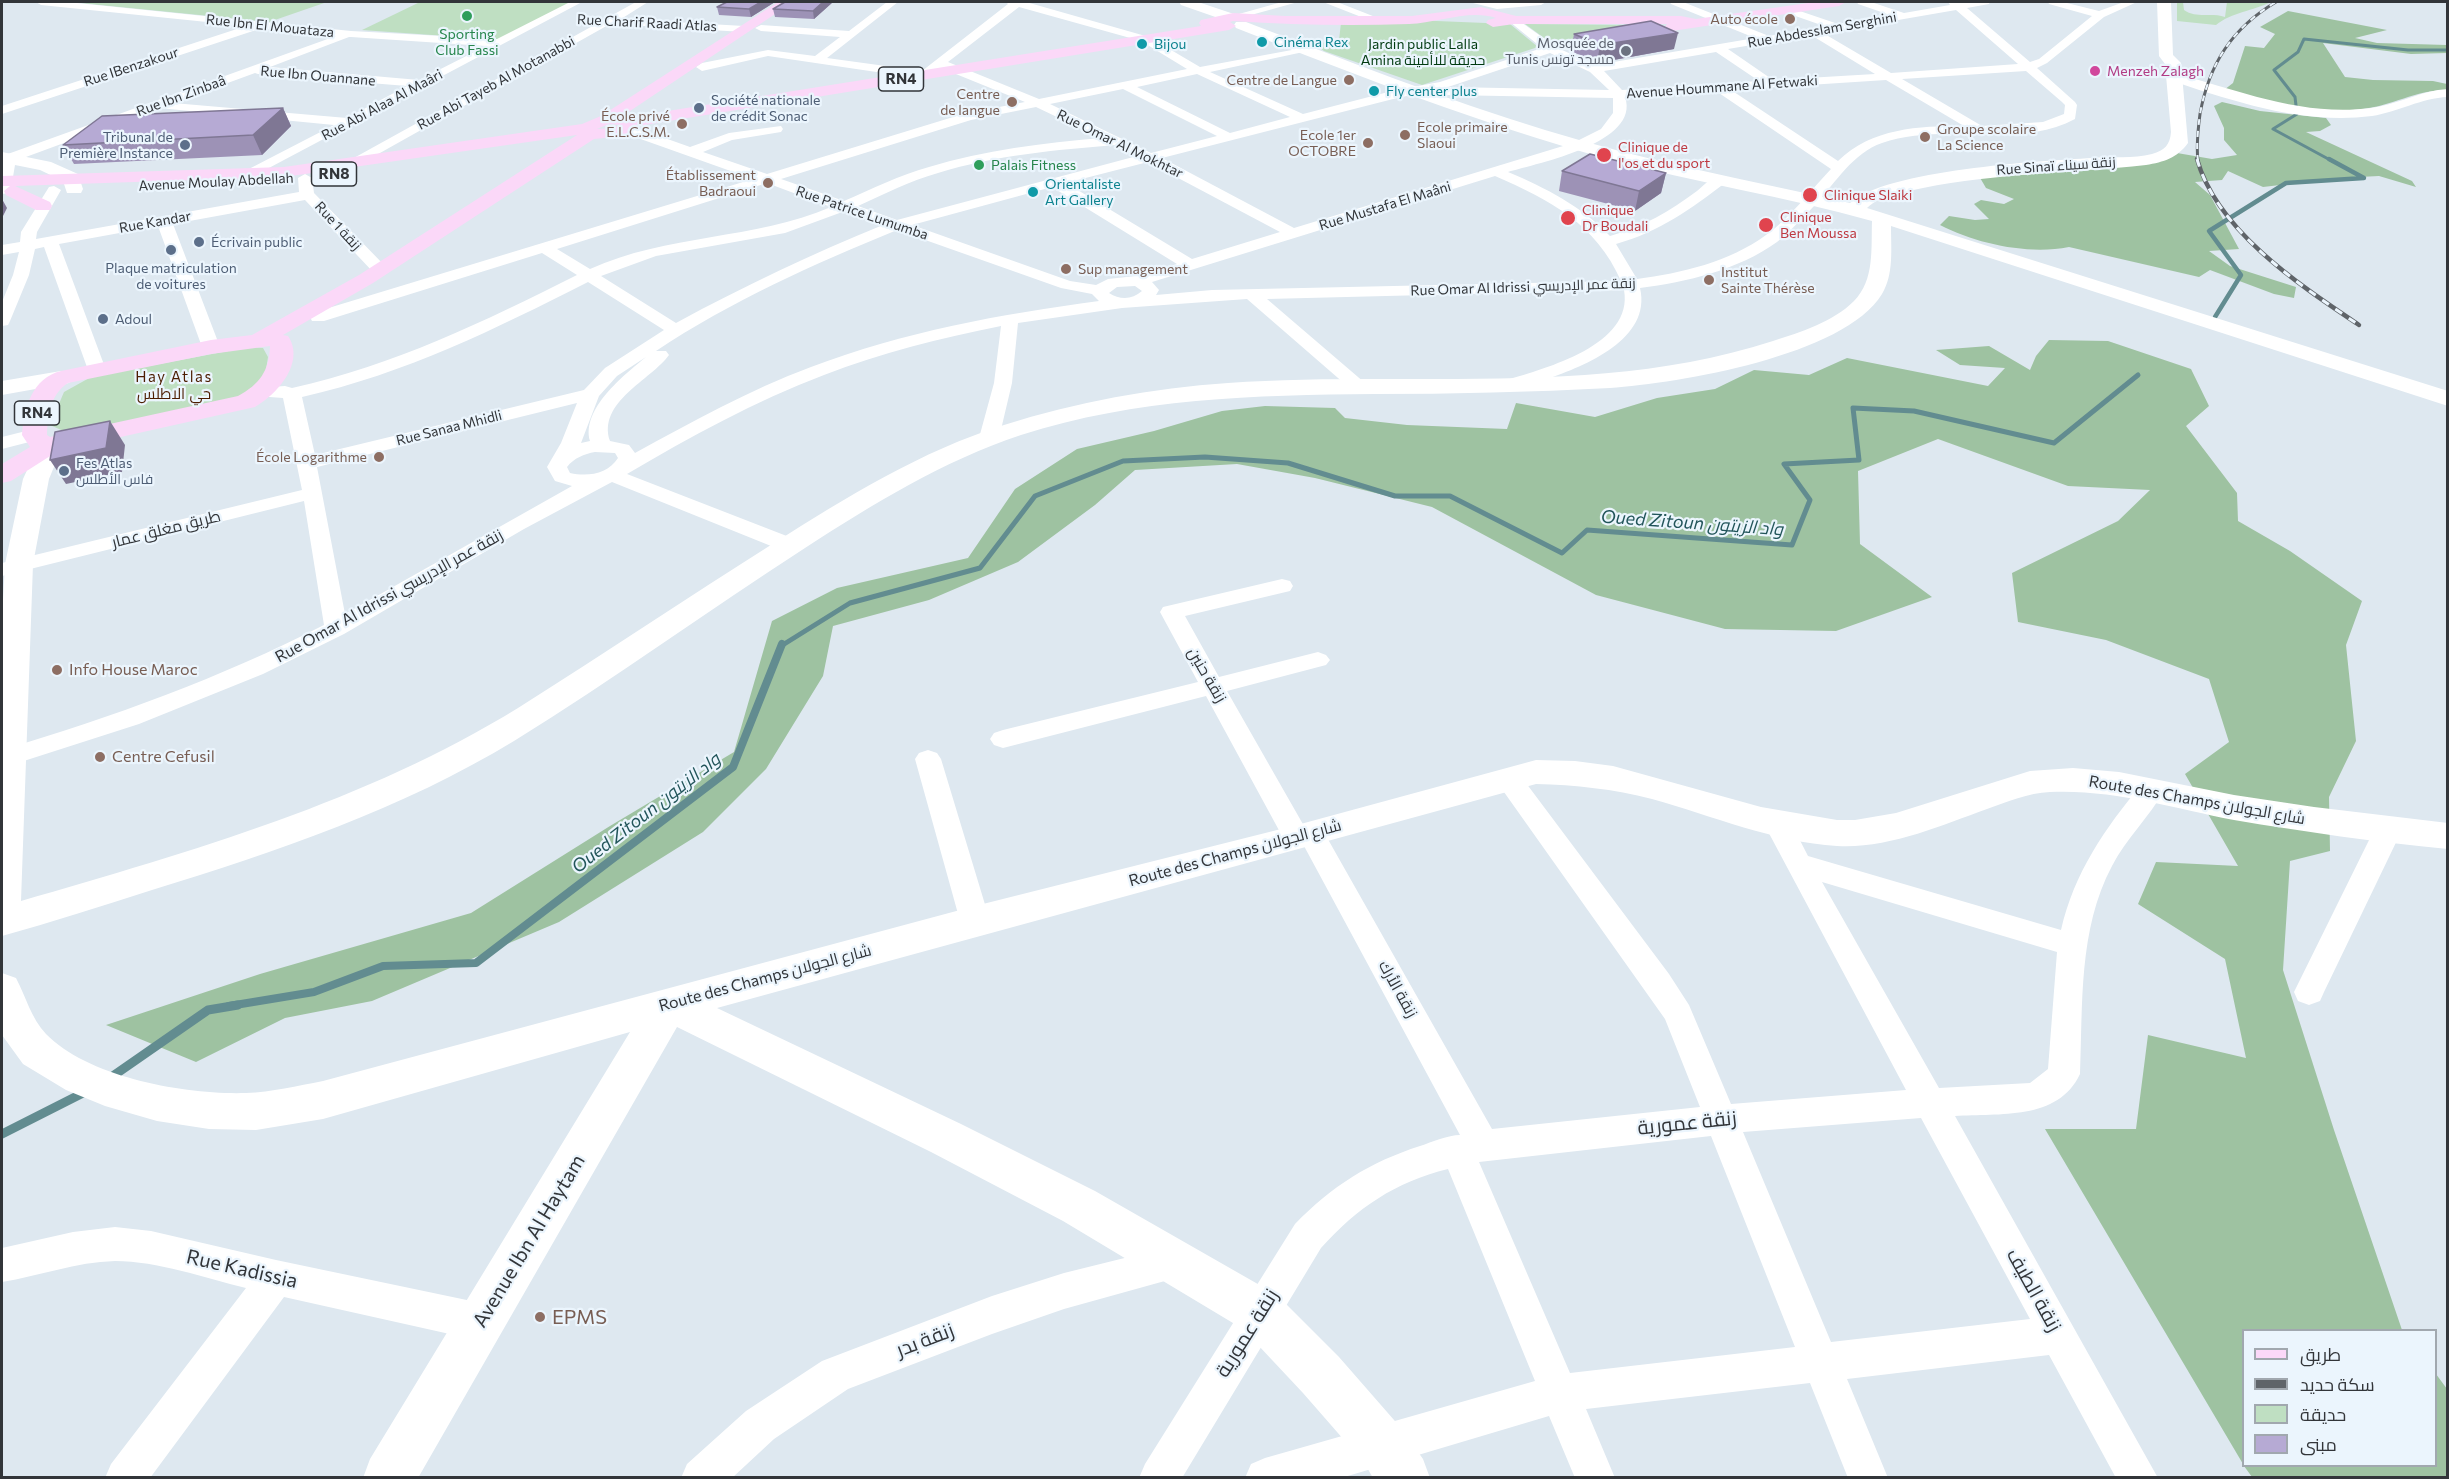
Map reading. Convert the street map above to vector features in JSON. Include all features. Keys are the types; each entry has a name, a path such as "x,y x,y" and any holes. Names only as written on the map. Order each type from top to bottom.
{"main road":[{"path":"627,124 755,29 786,2"},
{"path":"596,129 800,2"},
{"path":"1328,20 1427,19 1482,9 1506,20 1685,24 1788,9 1807,4 1839,2"},
{"name":"RN4","path":"627,124 1145,39 1230,20"},
{"name":"RN8","path":"596,129 627,124"},
{"name":"RN4","path":"270,340 596,129"},
{"name":"RN4","path":"41,441 40,401 45,390 61,378 211,347 270,340 380,282 578,149 596,129"},
{"name":"Avenue Moulay Abdellah","path":"54,190 73,184 250,174 350,164 596,129"},
{"name":"Avenue Moulay Abdellah","path":"73,184 307,186 596,129"},
{"name":"RN8","path":"4,187 73,184"},
{"path":"4,187 51,207"},
{"name":"RN8","path":"4,187 54,190"},
{"path":"263,392 278,375 282,354 270,340"},
{"name":"RN4","path":"2,463 41,441 236,405 263,392"},
{"name":"RN4","path":"2,475 41,441"}],"street":[{"name":"Rue Ibn El Mouataza","path":"41,2 351,34 424,39 445,32 499,39"},
{"name":"Rue Abi Alaa Al Maâri","path":"250,174 421,84 499,39 550,17 577,2"},
{"name":"Rue Abi Tayeb Al Motanabbi","path":"350,164 643,2"},
{"path":"817,60 893,2"},
{"path":"1011,2 1018,2 1145,39 1197,70 1302,118"},
{"path":"702,67 768,53 924,75 942,64 1018,2"},
{"path":"1186,2 1230,20 1270,27 1328,20"},
{"path":"1230,20 1293,2"},
{"path":"1329,2 1378,20"},
{"path":"1482,9 1541,2"},
{"path":"1675,2 1768,39"},
{"path":"1862,2 1904,16"},
{"name":"Rue Abdesslam Serghini","path":"1594,69 1904,16 1959,3 1985,2"},
{"path":"2053,2 2100,15"},
{"path":"1959,3 2030,67 2043,61 2100,15 2132,2"},
{"name":"Rue Sinaï زنقة سيناء","path":"1854,210 1859,204 1876,194 1939,179 2019,168 2136,160 2170,153 2179,143 2173,70 2166,56 2164,2"},
{"name":"Rue Sinaï زنقة سيناء","path":"2173,70 2182,57 2174,17 2174,2"},
{"path":"1788,9 1837,28"},
{"name":"Rue Charif Raadi Atlas","path":"550,17 850,34"},
{"path":"1506,20 1550,49 1594,69 1618,94"},
{"name":"Rue IBenzakour","path":"2,110 261,25"},
{"path":"1270,27 1304,49 1413,92 1578,146 1882,218 2448,399"},
{"path":"755,29 769,49 768,53"},
{"path":"1813,32 1981,130"},
{"name":"Rue Ibn Zinbaâ","path":"4,159 351,34"},
{"path":"500,532 546,487 571,443 590,394 627,360 676,330 788,271 896,225 946,209 1229,136 1443,85 1550,49 1615,38"},
{"path":"1676,44 1694,52"},
{"path":"1718,48 1771,84"},
{"path":"318,316 968,117 1304,49"},
{"name":"Rue Omar Al Mokhtar","path":"942,64 1036,103 1116,141 1294,234"},
{"name":"Avenue Hoummane Al Fetwaki","path":"1413,92 1463,90 1618,94 2030,67"},
{"name":"Rue Omar Al Idrissi زنقة عمر الإدريسي","path":"5,758 93,731 241,676 336,629 500,532 701,425 745,402 819,370 899,345 1010,318 1120,303 1212,295 1631,285 1702,269 1742,256 1771,238 1864,145 1891,136 1926,131 2050,125 2070,116 2071,105 2030,67"},
{"name":"Rue Ibn Ouannane","path":"252,70 421,84"},
{"path":"2173,70 2250,102 2330,113 2375,111 2424,95 2448,93"},
{"path":"1124,86 1229,136"},
{"path":"1719,88 1839,168"},
{"name":"Rue Mustafa El Maâni","path":"1142,283 1191,265 1497,172 1594,140 1616,124 1621,115 1623,105 1618,94"},
{"path":"155,105 350,122"},
{"name":"Rue Patrice Lumumba","path":"627,124 689,152 844,208 1067,285 1100,291"},
{"path":"689,152 729,137 776,129"},
{"path":"263,392 292,394 373,371 471,333 590,276 641,255 786,228 844,208 907,179 965,162 1021,151 1116,141"},
{"path":"2,321 21,275 29,232 73,184 45,166 4,159"},
{"path":"4,159 7,167 4,187"},
{"path":"1497,172 1560,202 1586,220 1608,241 1622,261 1631,285 1634,310 1615,336 1581,358 1550,373 1513,384"},
{"path":"1608,241 1650,229 1720,180"},
{"path":"1054,182 1191,265"},
{"name":"Rue Kandar","path":"2,250 28,245 52,236 164,221 307,186"},
{"name":"Rue 1 زنقة","path":"307,186 380,270"},
{"path":"51,207 54,190"},
{"path":"2,443 41,441 36,479 10,566 2,919 164,873 276,835 371,799 426,775 516,724 856,502 911,473 989,438 1090,410 1179,395 1304,386 1359,387 1619,380 1672,374 1771,350 1829,328 1858,309 1874,289 1880,266 1882,218"},
{"path":"164,221 211,347"},
{"path":"52,236 97,370"},
{"path":"545,248 676,330"},
{"name":"Rue Omar Al Idrissi زنقة عمر الإدريسي","path":"1054,312 1114,282 1142,283 1212,295"},
{"path":"1139,301 1150,293 1142,283"},
{"path":"1100,291 1105,299 1120,303"},
{"path":"1251,294 1359,387"},
{"path":"989,438 1003,383 1010,318"},
{"path":"611,474 628,458 622,449 608,446 598,434 598,424 604,412 632,379 668,348 676,330"},
{"path":"2,388 61,378"},
{"path":"292,394 308,463 336,629"},
{"name":"Rue Sanaa Mhidli","path":"308,463 590,394"},
{"path":"559,465 577,451 656,439 701,425"},
{"path":"559,465 562,477 569,480 611,474 789,545"},
{"name":"طريق مغلق عمار","path":"10,566 313,493"},
{"name":"زنقة حنين","path":"1282,586 1171,612 1304,836"},
{"path":"1003,739 1318,660"},
{"path":"928,759 975,921"},
{"name":"Route des Champs شارع الجولان","path":"2,990 10,1012 38,1051 67,1070 103,1086 156,1101 180,1107 234,1112 276,1109 323,1100 975,921 1304,836 1536,772 1558,771 1606,776 1656,788 1778,824 1841,834 1880,829 2030,783 2047,780 2118,783 2233,807 2388,830 2448,836"},
{"path":"1508,778 1658,983 1678,1014 1868,1478"},
{"name":"زنقة عمورية","path":"1159,1478 1308,1236 1337,1204 1368,1183 1406,1166 1470,1148 1721,1119 1930,1102 2031,1097 2055,1085 2064,1074 2073,945 2086,891 2111,842 2151,790"},
{"name":"زنقة الطيف","path":"1778,824 1797,864 2138,1478"},
{"path":"2309,992 2388,830"},
{"name":"زنقة الأرك","path":"1304,836 1470,1148 1595,1478"},
{"path":"1797,864 2073,945"},
{"path":"669,1004 946,1138 1079,1206 1260,1312 1321,1375 1393,1462"},
{"name":"Avenue Ibn Al Haytam","path":"389,1478 669,1004"},
{"name":"Rue Kadissia","path":"2,1265 73,1249 115,1244 152,1248 276,1278 481,1322"},
{"name":"زنقة بدر","path":"701,1478 760,1425 836,1375 992,1315 1064,1291 1177,1262"},
{"path":"125,1478 276,1278"},
{"path":"1265,1478 1393,1462 1561,1393 2058,1335"}],"green space":[{"path":"70,2 327,2 269,22"},
{"name":"Sporting Club Fassi","path":"420,2 573,2 502,40 362,30"},
{"path":"2177,2 2183,2 2184,10 2189,13 2225,17 2227,2 2271,2 2229,17 2216,25 2177,21"},
{"path":"2288,11 2387,30 2355,38 2377,43 2447,45 2447,53 2411,54 2323,43 2345,77 2433,81 2447,84 2447,90 2424,93 2362,109 2327,110 2292,106 2224,90 2233,83 2245,46 2264,48 2275,34 2260,27"},
{"name":"Jardin public Lalla Amina حديقة للاأمينة","path":"1412,20 1510,24 1538,47 1422,85 1324,51 1315,44 1339,40 1341,23"},
{"path":"1525,24 1631,25 1642,30 1551,43"},
{"path":"2222,102 2260,111 2326,118 2331,125 2320,131 2306,132 2412,181 2416,187 2379,176 2263,187 2228,171 2222,180 2195,182 2210,195 2239,249 2209,251 2230,266 2296,287 2294,298 2274,294 2210,270 2199,277 2069,247 2020,249 1970,238 1940,225 1949,216 1975,220 1989,219 1974,204 1981,200 2004,204 2014,199 1986,188 1979,176 2177,153 2212,159 2237,155 2224,140 2224,128 2214,106"},
{"path":"2049,340 2108,341 2191,369 2209,406 2186,426 2237,493 2238,521 2290,551 2362,601 2346,645 2356,741 2329,797 2330,851 2290,861 2283,970 2402,1329 2242,1329 2242,1462 2045,1129 2136,1129 2148,1035 2246,1058 2225,959 2138,904 2156,862 2238,866 2185,774 2229,742 2209,679 2106,640 2018,622 2012,573 2118,521 2150,490 2068,486 1938,439 1858,471 1860,544 1932,597 1836,631 1725,629 1596,595 1432,507 1315,478 1237,464 1135,470 1095,505 1018,562 929,600 833,626 823,676 766,769 703,832 559,922 372,1001 285,1018 196,1062 106,1025 260,974 471,913 734,752 772,621 837,588 968,558 1015,489 1077,449 1154,431 1222,411 1265,406 1335,408 1345,418 1407,425 1507,429 1516,403 1595,417 1657,398 1715,389 1754,370 1809,375 1847,358 1988,386 2005,368 1960,365 1936,350 1989,346 2030,370 2036,356"},
{"path":"249,347 263,348 268,357 264,382 240,398 68,433 50,425 64,392 91,377"},
{"path":"2437,1375 2447,1389 2447,1477 2252,1477 2245,1467 2437,1467"}],"building":[{"path":"727,2 761,2 749,9 717,7"},
{"path":"785,2 823,2 813,11 773,9"},
{"path":"1651,21 1678,33 1600,45 1574,34"},
{"path":"283,108 253,135 63,145 102,116"},
{"path":"1590,154 1666,173 1639,191 1562,171"},
{"path":"110,421 106,448 50,460 55,432"}],"waterway":[{"path":"2332,161 2273,129 2297,114 2295,97 2274,70 2298,52 2304,39 2408,50 2448,50"},
{"path":"2215,317 2241,275 2209,231 2286,183 2364,178 2329,159"},
{"name":"Oued Zitoun واد الزيتون","path":"781,646 850,603 980,568 1035,496 1123,461 1205,457 1288,463 1395,496 1450,496 1562,553 1587,530 1792,545 1810,500 1784,464 1859,460 1853,408 1914,411 2054,443 2138,375"},
{"name":"Oued Zitoun واد الزيتون","path":"229,1006 314,992 383,966 476,963 733,767 781,646"},
{"name":"Oued Zitoun واد الزيتون","path":"110,1078 208,1010 238,1005"},
{"name":"Oued Zitoun واد الزيتون","path":"2,1134 85,1092"}],"railway":[{"path":"2198,161 2200,114 2209,79 2216,63 2247,23 2276,2"},
{"path":"2197,159 2207,185 2223,210 2242,233 2312,293 2359,325"}],"place":[{"name":"Sporting Club Fassi","path":"467,16"},
{"name":"Auto école","path":"1790,19"},
{"name":"Cinéma Rex","path":"1262,42"},
{"name":"Bijou","path":"1142,44"},
{"name":"Mosquée de Tunis مسجد تونس","path":"1626,51"},
{"name":"Menzeh Zalagh","path":"2095,71"},
{"name":"Centre de Langue","path":"1349,80"},
{"name":"Fly center plus","path":"1374,91"},
{"name":"Centre de langue","path":"1012,102"},
{"name":"Société nationale de crédit Sonac","path":"699,108"},
{"name":"École privé E.L.C.S.M.","path":"682,124"},
{"name":"Ecole primaire Slaoui","path":"1405,135"},
{"name":"Groupe scolaire La Science","path":"1925,137"},
{"name":"Ecole 1er OCTOBRE","path":"1368,143"},
{"name":"Tribunal de Première Instance","path":"185,145"},
{"name":"Clinique de l'os et du sport","path":"1604,155"},
{"name":"Palais Fitness","path":"979,165"},
{"name":"Établissement Badraoui","path":"768,183"},
{"name":"Orientaliste Art Gallery","path":"1033,192"},
{"name":"Clinique Slaiki","path":"1810,195"},
{"name":"Clinique Dr Boudali","path":"1568,218"},
{"name":"Clinique Ben Moussa","path":"1766,225"},
{"name":"Écrivain public","path":"199,242"},
{"name":"Plaque matriculation de voitures","path":"171,250"},
{"name":"Sup management","path":"1066,269"},
{"name":"Institut Sainte Thérèse","path":"1709,280"},
{"name":"Adoul","path":"103,319"},
{"name":"École Logarithme","path":"379,457"},
{"name":"Fes Atlas فاس الأطلس","path":"64,471"},
{"name":"Info House Maroc","path":"57,670"},
{"name":"Centre Cefusil","path":"100,757"},
{"name":"EPMS","path":"540,1317"}],"district":[{"name":"Hay Atlas حي الاطلس","path":"174,386"}]}
